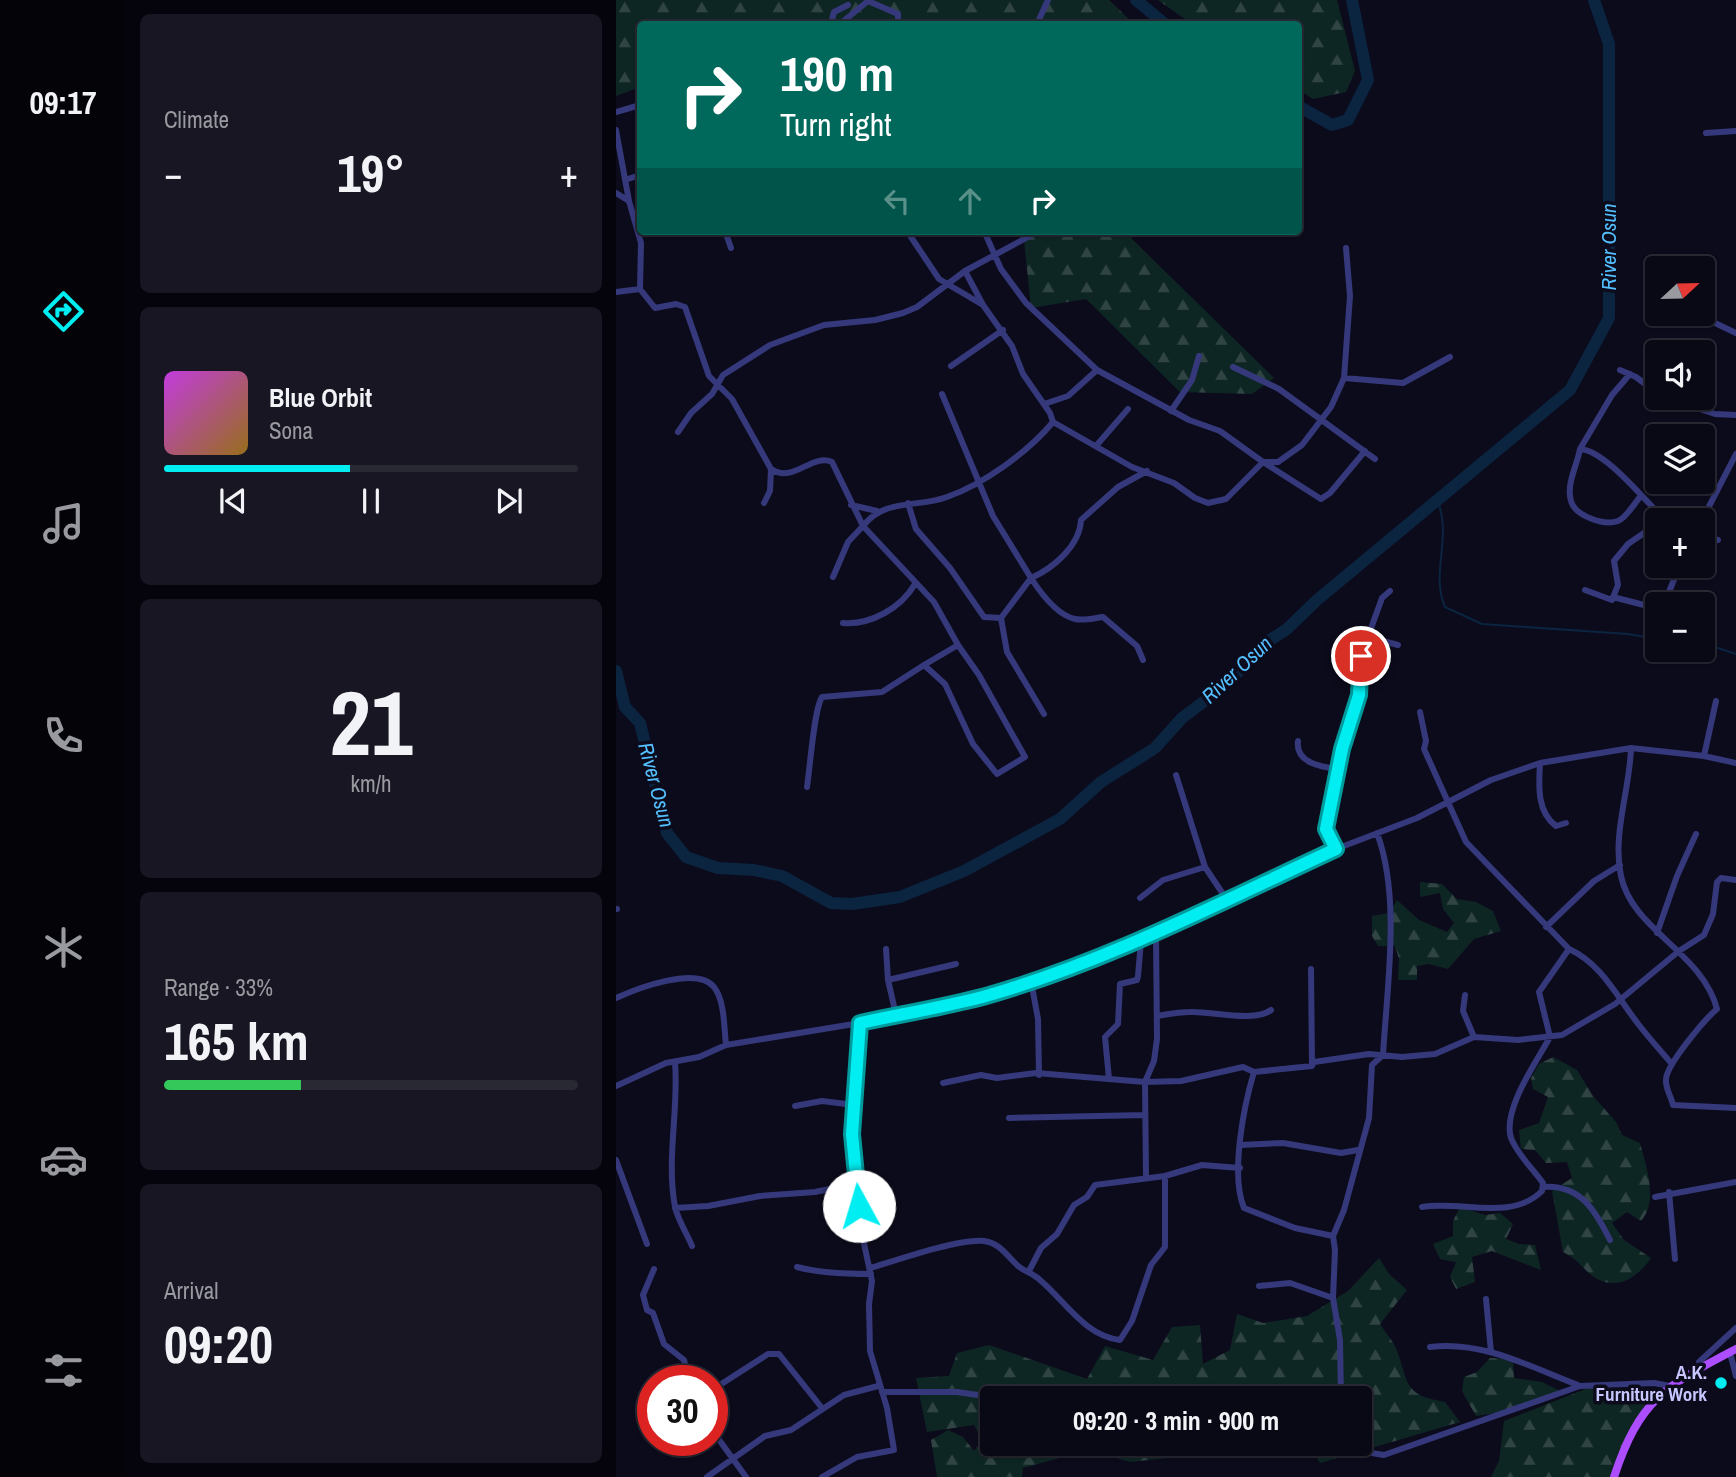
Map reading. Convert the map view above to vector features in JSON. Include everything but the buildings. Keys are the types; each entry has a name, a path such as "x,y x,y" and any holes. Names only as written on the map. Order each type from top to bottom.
{"main road":[{"path":"1614,1477 1634,1426 1648,1406 1670,1386 1733,1351"}],"street":[{"path":"1038,21 1048,0"},
{"path":"844,21 868,1 895,12 898,21"},
{"path":"832,21 834,12 848,5"},
{"path":"616,112 637,106"},
{"path":"616,130 629,201 637,220"},
{"path":"1706,133 1736,131"},
{"path":"625,180 637,176"},
{"path":"616,193 629,201"},
{"path":"640,235 643,260 640,289 656,308 676,304 685,307 709,376 732,399 771,469 770,491 764,502"},
{"path":"726,235 731,248"},
{"path":"910,235 939,279 983,305"},
{"path":"986,235 995,255 1026,303 1097,370 1171,411 1220,431 1263,463 1321,499 1330,493 1365,452"},
{"path":"678,432 730,369 770,345 824,325 875,320 903,313 965,271 1032,235"},
{"path":"965,271 983,305 1003,330 1023,374 1053,422 1132,467 1174,483 1195,498 1215,503 1226,499 1263,463 1278,462 1297,450 1321,422 1345,378 1350,296 1346,248"},
{"path":"616,292 640,289"},
{"path":"1715,320 1736,333"},
{"path":"951,366 1003,330"},
{"path":"1171,411 1192,380 1199,356"},
{"path":"1345,378 1403,383 1450,357"},
{"path":"1233,368 1279,389 1375,459"},
{"path":"1044,404 1068,396 1097,370"},
{"path":"1620,370 1645,385"},
{"path":"1630,374 1612,395 1580,449 1570,480 1570,501 1577,512 1601,521 1615,522 1624,517 1640,497"},
{"path":"942,394 993,516 1040,591 1075,620 1103,617 1137,646 1143,660"},
{"path":"1096,446 1128,409"},
{"path":"1703,410 1715,414 1736,415"},
{"path":"851,505 877,511 947,497 980,481 1021,455 1053,422"},
{"path":"1580,449 1598,455 1628,480 1651,508"},
{"path":"1708,508 1736,454"},
{"path":"771,469 788,474 827,460 836,467 851,505 863,526 933,602 972,663 1023,752 1023,761 995,774 973,744 945,684 924,665"},
{"path":"1044,714 1007,652 1001,618 1031,578 1068,551 1079,537 1081,520 1096,505 1147,471"},
{"path":"908,503 916,528 950,568 984,617 1001,618"},
{"path":"833,577 848,542 877,511"},
{"path":"1585,590 1611,600 1618,585 1614,561 1628,544 1645,532"},
{"path":"843,623 863,623 886,611 903,600 915,584"},
{"path":"1336,849 1326,829 1338,769 1359,695 1361,656 1382,598 1390,591"},
{"path":"1613,597 1645,605"},
{"path":"1368,637 1398,645"},
{"path":"807,787 812,765 817,710 822,696 881,692 958,645"},
{"path":"1704,756 1716,701"},
{"path":"1420,712 1426,741 1424,749 1466,842 1546,927 1569,949 1593,965 1671,1063"},
{"path":"1297,741 1298,751 1306,761 1338,769"},
{"path":"1631,748 1630,777 1620,838 1620,865 1626,891 1657,933 1685,955 1699,974 1717,1009 1671,1063 1665,1082 1674,1105 1736,1108"},
{"path":"616,1086 726,1045 860,1023 985,996 1031,981 1156,935 1336,849 1449,801 1491,780 1540,763 1631,748 1704,756 1736,763"},
{"path":"1540,763 1540,800 1553,825 1566,823"},
{"path":"1176,775 1205,867 1227,900"},
{"path":"1341,1386 1340,1340 1333,1298 1333,1236 1344,1210 1372,1102 1372,1065 1383,1055 1389,888 1385,854 1377,833"},
{"path":"1657,933 1677,876 1696,834"},
{"path":"1546,927 1594,881 1620,865"},
{"path":"1140,898 1163,880 1205,867"},
{"path":"943,1083 981,1075 1039,1075 1144,1082 1181,1081 1242,1068 1254,1072 1383,1055 1435,1055 1474,1037 1518,1040 1550,1037 1578,1028 1704,935 1704,928 1712,921 1719,879 1736,880"},
{"path":"1146,1178 1144,1082 1154,1061 1157,1016 1156,935"},
{"path":"1109,1079 1105,1037 1118,1024 1119,984 1137,980 1141,941"},
{"path":"1685,955 1689,946"},
{"path":"886,949 888,980 896,1015"},
{"path":"1543,1187 1512,1141 1510,1115 1531,1068 1550,1037 1539,992 1569,949"},
{"path":"888,980 956,964"},
{"path":"1311,969 1312,1066"},
{"path":"616,998 678,978 706,981 715,988 720,1004 726,1045"},
{"path":"1031,981 1038,1019 1039,1075"},
{"path":"1465,995 1463,1011 1474,1037"},
{"path":"1157,1016 1188,1012 1265,1015 1271,1010"},
{"path":"822,1477 857,1457 894,1450 870,1351 871,1271 859,1220 859,1183 852,1152 860,1023"},
{"path":"675,1062 678,1109 671,1138 676,1208 692,1246"},
{"path":"1254,1072 1241,1119 1242,1202 1247,1211 1295,1228 1333,1236"},
{"path":"795,1106 822,1101 854,1105"},
{"path":"1009,1118 1145,1115"},
{"path":"1241,1145 1283,1143 1341,1153 1358,1150"},
{"path":"616,1160 647,1244"},
{"path":"1030,1271 1041,1248 1056,1234 1074,1205 1087,1197 1095,1185 1165,1176 1202,1166 1240,1168"},
{"path":"797,1267 812,1271 871,1271 947,1245 982,1241 993,1243 1020,1268 1030,1271 1087,1326 1108,1339 1119,1340 1126,1335 1132,1321 1151,1265 1165,1247 1165,1176"},
{"path":"1655,1196 1736,1182"},
{"path":"676,1208 708,1206 760,1196 816,1192 859,1183"},
{"path":"1422,1207 1468,1206 1493,1210 1539,1194 1543,1187"},
{"path":"1543,1187 1566,1188 1577,1192 1587,1201 1610,1240"},
{"path":"1669,1192 1675,1259"},
{"path":"654,1269 643,1301 647,1310 653,1313 664,1345 684,1360 685,1365"},
{"path":"1259,1286 1290,1283 1333,1298"},
{"path":"1486,1299 1491,1352"},
{"path":"1697,1369 1699,1362 1736,1328"},
{"path":"1430,1347 1452,1344 1491,1352 1580,1386"},
{"path":"1733,1351 1736,1376"},
{"path":"728,1380 768,1354 779,1354 822,1408"},
{"path":"1372,1455 1384,1455 1580,1386 1654,1383 1670,1386"},
{"path":"707,1477 765,1436 801,1425 844,1395 880,1389 980,1395"},
{"path":"728,1453 746,1477"}],"green space":[{"path":"616,0 1109,0 1131,21 637,21 637,88 616,96"},
{"path":"1158,0 1337,0 1355,71 1346,92 1313,99 1302,92 1302,21 1188,21"},
{"path":"1023,235 1130,235 1274,378 1252,394 1180,392 1086,299 1031,308"},
{"path":"1420,882 1442,884 1457,899 1476,902 1493,911 1501,931 1474,939 1448,969 1429,964 1417,966 1417,980 1398,980 1399,959 1395,946 1378,946 1372,936 1372,916 1389,913 1397,900 1419,920 1447,932 1454,923 1443,909 1440,893 1420,897"},
{"path":"1553,1057 1577,1070 1593,1096 1616,1122 1622,1135 1640,1143 1650,1183 1646,1213 1641,1221 1627,1212 1612,1223 1624,1240 1651,1258 1640,1271 1619,1283 1594,1277 1563,1252 1552,1191 1572,1178 1567,1162 1546,1163 1535,1150 1521,1149 1519,1130 1539,1123 1548,1097 1533,1089 1531,1078 1539,1064"},
{"path":"1460,1207 1485,1215 1500,1213 1513,1224 1506,1239 1519,1244 1535,1245 1541,1270 1492,1251 1472,1257 1475,1282 1456,1289 1450,1277 1456,1262 1440,1259 1433,1244 1453,1236 1453,1221"},
{"path":"1379,1258 1389,1274 1407,1290 1380,1324 1396,1348 1409,1385 1421,1395 1445,1402 1460,1422 1372,1448 1372,1386 980,1386 980,1436 974,1425 927,1432 916,1378 949,1376 957,1353 989,1345 1087,1379 1105,1346 1153,1360 1172,1327 1200,1325 1203,1364 1230,1350 1237,1314 1263,1323 1307,1316 1348,1291"},
{"path":"1490,1358 1513,1359 1514,1378 1542,1382 1560,1391 1509,1411 1476,1416 1462,1391 1464,1377 1477,1372"},
{"path":"1588,1388 1654,1389 1616,1477 1491,1477 1499,1461 1504,1421"},
{"path":"948,1430 963,1437 974,1451 980,1443 980,1456 1067,1456 1023,1468 1022,1477 937,1477 931,1440"},
{"path":"1110,1456 1181,1456 1178,1457 1130,1462"},
{"path":"1315,1456 1344,1456 1320,1463"}],"waterway":[{"name":"River Osun","path":"1136,0 1161,21"},
{"name":"River Osun","path":"1302,108 1332,125 1348,120 1368,80 1352,0"},
{"name":"River Osun","path":"616,671 625,707 640,723 667,833 686,857 718,868 754,870 782,876 831,903 852,904 900,897 964,871 1060,819 1101,782 1155,748 1182,718 1227,684 1264,644 1287,629 1317,600 1570,390 1609,318 1609,44 1594,0"},
{"path":"1437,500 1443,527 1440,581 1445,607 1482,624 1645,637"},
{"path":"1715,647 1736,654"}],"place":[{"name":"A.K. Furniture Work","path":"1721,1383"}],"route":[{"path":"859,1206 859,1183 852,1152 852,1134 860,1023 985,996 1086,963 1156,935 1336,849 1326,829 1342,749 1359,695 1361,656"}]}
